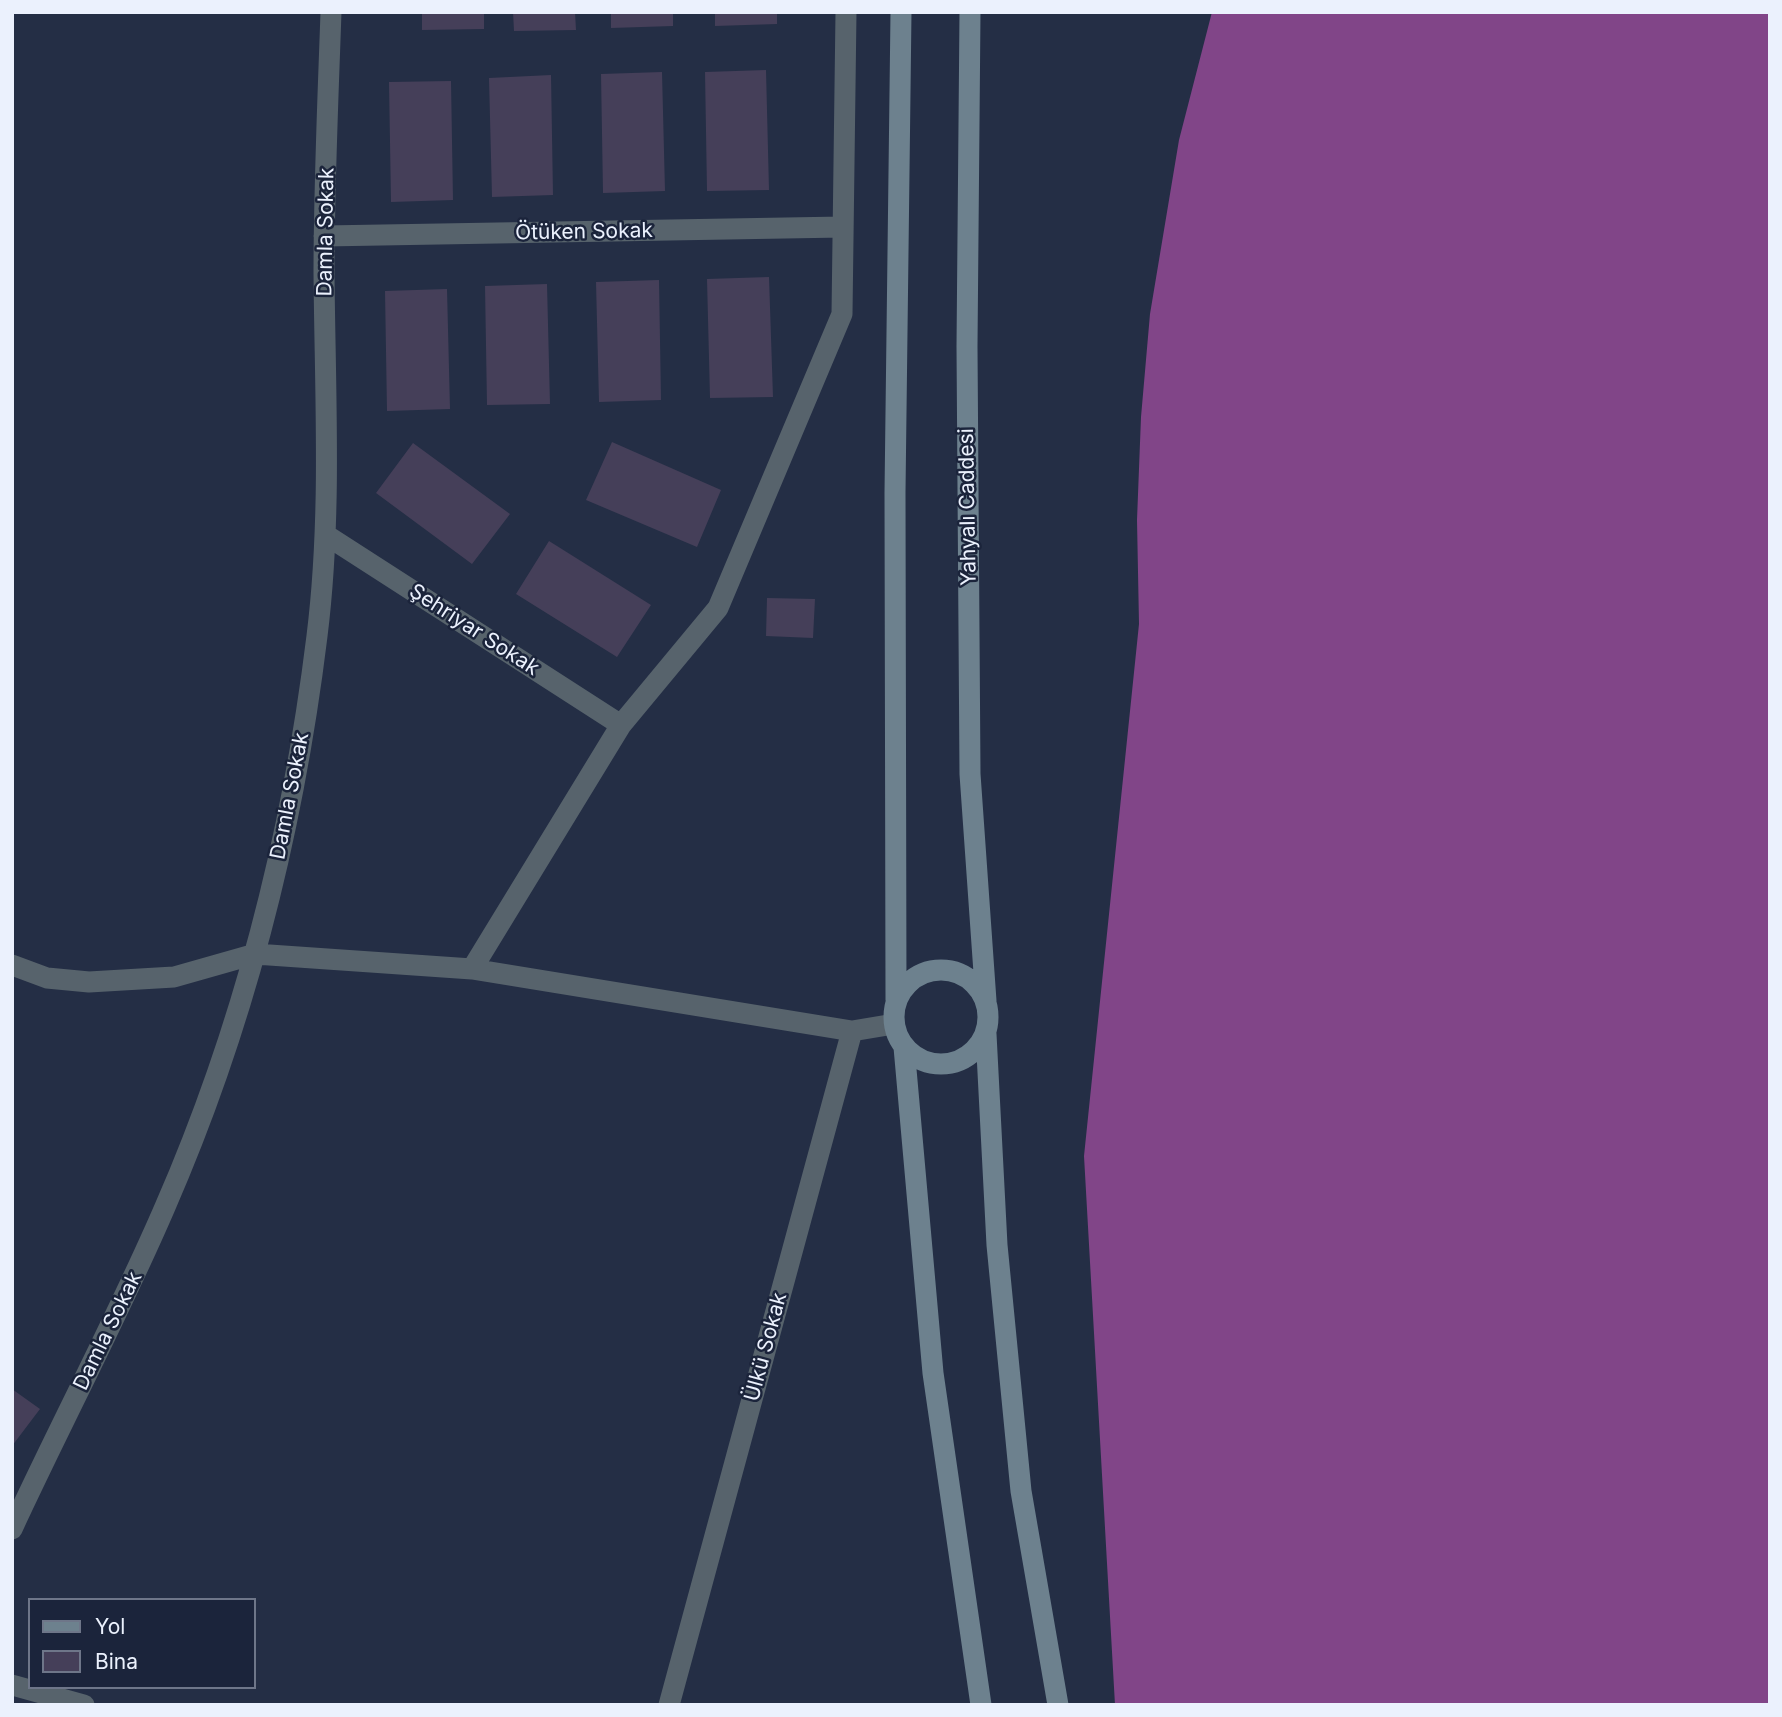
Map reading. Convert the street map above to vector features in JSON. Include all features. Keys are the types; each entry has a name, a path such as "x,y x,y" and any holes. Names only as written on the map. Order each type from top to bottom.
{"main road":[{"path":"901,12 895,492 894,1024 904,1048 933,1373 981,1705"},
{"name":"Yahyalı Caddesi","path":"970,12 967,346 970,774 986,1002"},
{"path":"896,1000 905,986 918,975 934,970 950,970 966,976 978,987 986,1002 989,1018 986,1034 997,1245 1021,1491 1058,1705"},
{"path":"904,1048 916,1058 932,1064 949,1065 964,1059 977,1048 986,1034"}],"street":[{"name":"Damla Sokak","path":"12,1529 166,1205 202,1116 255,954 284,835 317,636 326,535 324,236 331,12"},
{"path":"472,969 621,725 718,608 842,314 846,12"},
{"name":"Ötüken Sokak","path":"324,236 843,227"},
{"name":"Şehriyar Sokak","path":"326,535 621,725"},
{"path":"12,965 47,978 132,982 202,971 255,954 472,969 852,1031 894,1024"},
{"name":"Ülkü Sokak","path":"669,1705 852,1031"},
{"path":"12,1685 84,1705"}],"shaded area":[{"path":"1212,12 1770,12 1770,1705 1115,1705 1084,1156 1139,624 1137,520 1141,417 1150,314 1179,140"}],"building":[{"path":"422,12 484,12 484,29 422,30"},
{"path":"513,12 575,12 576,30 514,31"},
{"path":"611,12 673,12 673,26 611,28"},
{"path":"715,12 777,12 777,24 715,26"},
{"path":"766,70 769,190 707,191 705,72"},
{"path":"662,72 665,191 603,193 601,74"},
{"path":"551,75 553,195 492,197 489,78"},
{"path":"451,81 453,200 391,202 389,82"},
{"path":"769,277 773,397 710,398 707,279"},
{"path":"659,280 661,400 599,402 596,282"},
{"path":"547,284 550,404 487,405 485,286"},
{"path":"447,289 450,409 387,411 385,291"},
{"path":"612,442 721,490 697,547 586,500"},
{"path":"413,443 510,514 472,564 376,493"},
{"path":"549,541 651,605 617,657 516,594"},
{"path":"767,598 815,599 813,638 766,636"},
{"path":"12,1389 40,1409 12,1446"}]}
